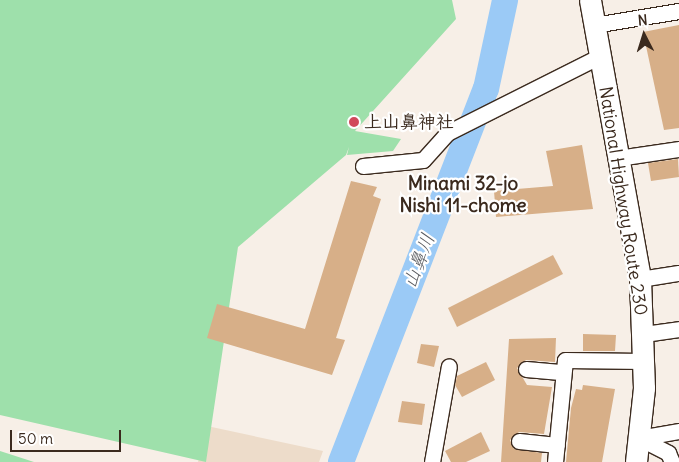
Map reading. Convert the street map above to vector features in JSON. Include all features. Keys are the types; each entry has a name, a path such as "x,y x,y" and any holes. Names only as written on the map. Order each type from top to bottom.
{"highway":[{"name":"National Highway Route 230","path":"590,0 640,279 644,361 636,462"}],"street":[{"path":"594,25 660,7 679,11"},
{"path":"363,166 423,160 447,133 600,56"},
{"path":"618,158 679,150"},
{"path":"640,279 679,273"},
{"path":"644,334 679,329"},
{"path":"555,462 565,360 644,361"},
{"path":"432,462 449,366"},
{"path":"526,369 564,372"},
{"path":"639,438 679,431"},
{"path":"639,438 668,453 672,462"},
{"path":"519,440 557,445"}],"shaded area":[{"path":"207,426 323,451 319,462 198,462"}],"green space":[{"path":"0,0 452,0 456,19 355,131 401,139 393,151 347,155 349,147 346,155 238,247 206,462 0,415"},
{"path":"0,451 34,462 0,462"}],"building":[{"path":"679,25 679,128 664,130 643,32"},
{"path":"582,145 593,209 496,217 494,191 553,186 546,151"},
{"path":"678,159 679,177 651,181 648,163"},
{"path":"351,181 377,187 373,196 381,199 336,338 345,340 332,375 207,338 217,304 305,329"},
{"path":"553,255 563,274 457,327 448,308"},
{"path":"583,334 616,335 615,351 583,351"},
{"path":"556,338 555,362 526,360 517,368 527,385 552,387 544,434 519,432 510,440 514,449 542,453 541,462 501,462 509,339"},
{"path":"421,344 439,346 434,367 417,363"},
{"path":"486,362 495,380 462,397 455,385 457,376"},
{"path":"583,385 615,389 602,462 566,462 571,408 576,389 582,390"},
{"path":"402,401 425,404 422,425 398,422"},
{"path":"481,432 490,451 466,462 451,462 445,451"}],"waterway":[{"name":"山鼻川","path":"341,462 486,89 505,0"}],"place":[{"name":"上山鼻神社","path":"354,122"}],"district":[{"name":"Minami 32-jo Nishi 11-chome","path":"463,195"}]}
